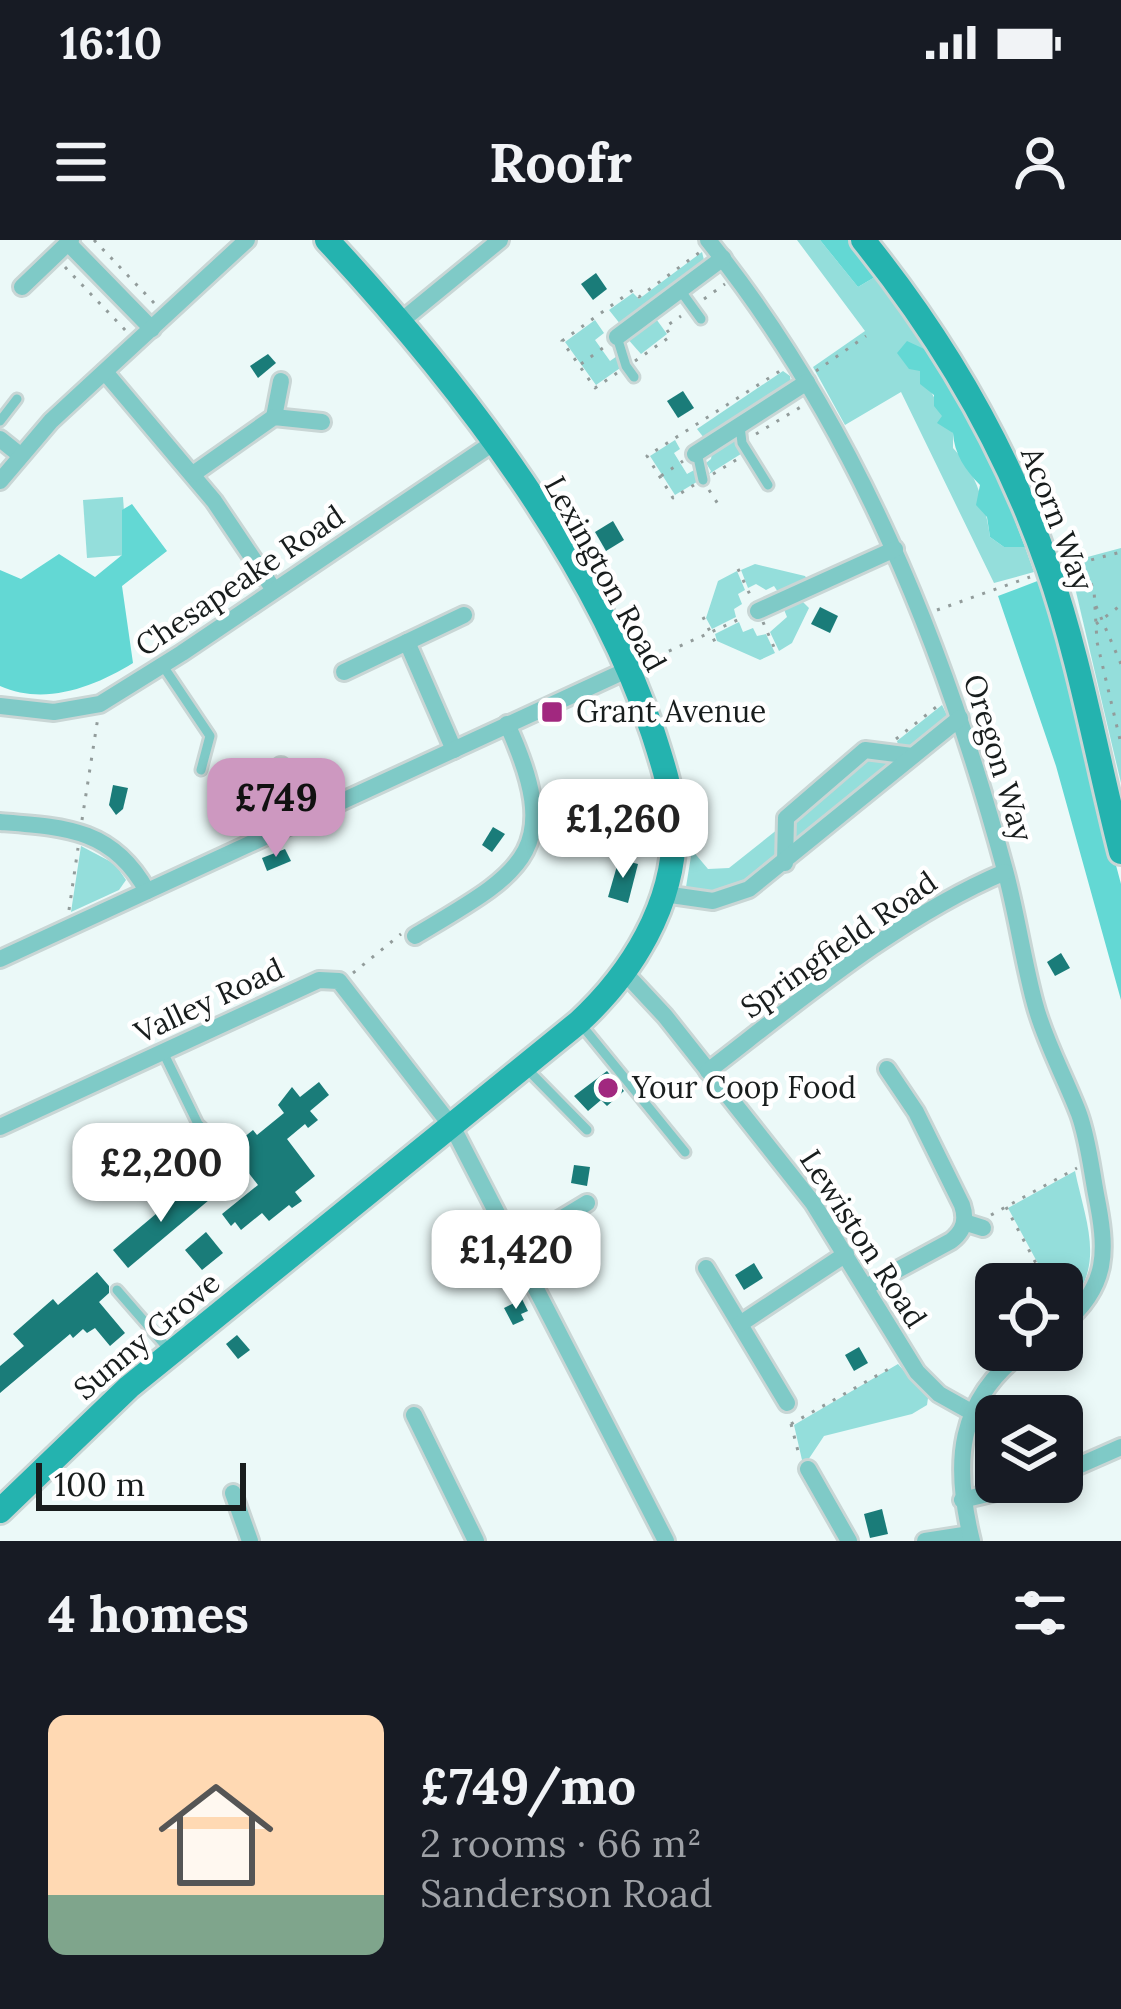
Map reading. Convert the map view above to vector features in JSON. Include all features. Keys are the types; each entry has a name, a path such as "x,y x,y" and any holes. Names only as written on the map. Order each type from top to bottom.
{"street":[{"path":"0,481 20,455 105,372 247,240"},
{"name":"Lexington Road","path":"327,240 400,322 493,443 572,562 628,669 658,749 672,806 673,854 664,894 654,922 624,972 579,1022 453,1128"},
{"path":"400,322 500,240"},
{"name":"Oregon Way","path":"708,240 809,386 895,549 924,615 1005,872 1034,1000 1078,1113 1090,1162 1105,1252 1083,1302"},
{"name":"Acorn Way","path":"863,240 928,325 970,393 1062,568 1121,852"},
{"path":"22,287 70,241 159,322"},
{"path":"617,337 723,258"},
{"path":"105,372 193,474 274,590"},
{"path":"274,416 281,381"},
{"path":"696,453 741,435 809,386"},
{"path":"193,474 274,416 322,422"},
{"path":"0,440 20,455"},
{"name":"Chesapeake Road","path":"0,706 54,712 100,704 493,443"},
{"path":"758,611 895,549"},
{"path":"344,672 464,615"},
{"path":"407,642 454,750"},
{"path":"0,958 628,669"},
{"path":"664,894 703,901 760,883 960,718"},
{"path":"416,936 487,893 520,860 529,842 536,808 532,782 507,724"},
{"path":"785,863 786,818 865,750 912,756"},
{"path":"281,766 307,819"},
{"path":"0,822 80,834 123,854 148,891"},
{"name":"Springfield Road","path":"708,1071 871,951 944,903 1005,872"},
{"name":"Lewiston Road","path":"624,972 797,1181 905,1354 939,1394 973,1413"},
{"name":"Valley Road","path":"0,1127 319,980 333,979 344,986"},
{"path":"344,986 453,1128 666,1541"},
{"path":"866,1287 973,1225 887,1069"},
{"name":"Sunny Grove","path":"0,1510 171,1352 453,1128"},
{"path":"514,1247 587,1204"},
{"path":"740,1324 846,1254"},
{"path":"706,1268 786,1392"},
{"path":"925,1541 971,1537 959,1465 973,1413 1000,1371"},
{"path":"414,1415 476,1541"},
{"path":"1083,1464 1121,1447"},
{"path":"817,1473 849,1541"},
{"path":"233,1493 250,1541"},
{"path":"962,1500 975,1497"}],"lane":[{"path":"680,290 700,319"},
{"path":"617,337 634,377"},
{"path":"0,421 17,399"},
{"path":"741,435 768,485"},
{"path":"696,453 703,480"},
{"path":"163,666 210,736 201,770"},
{"path":"579,1022 685,1152"},
{"path":"163,1052 198,1124 218,1143"},
{"path":"526,1069 587,1130"},
{"path":"117,1291 171,1352"}],"path":[{"path":"94,240 159,322"},
{"path":"66,266 137,343"},
{"path":"741,435 809,386 866,336"},
{"path":"579,365 617,337"},
{"path":"660,477 696,453"},
{"path":"703,480 718,504"},
{"path":"924,615 1121,551"},
{"path":"1062,568 1091,582 1095,604 1121,664"},
{"path":"1095,604 1094,625 1121,744"},
{"path":"1094,625 1121,605"},
{"path":"628,669 758,611"},
{"path":"703,617 715,642"},
{"path":"881,752 952,695"},
{"path":"67,928 100,704"},
{"path":"344,986 352,980 349,976 404,932 412,929 416,936"},
{"path":"973,1225 1090,1162"},
{"path":"1006,1207 1036,1263"},
{"path":"791,1424 887,1371 905,1354"},
{"path":"786,1392 787,1418 800,1462 817,1473"}],"shaded area":[{"path":"797,240 820,240 858,287 880,274 935,354 920,371 953,433 953,448 978,489 990,537 1004,547 1025,547 1034,572 994,583 901,392 845,425 813,367 865,331"},
{"path":"820,240 852,240 880,274 858,287"},
{"path":"702,252 705,264 621,325 609,310 633,293 639,299"},
{"path":"654,316 667,334 641,354 626,337"},
{"path":"595,320 604,333 595,340 610,361 620,354 623,366 596,385 565,342"},
{"path":"907,341 935,354 989,452 1025,547 1004,547 990,537 987,517 976,505 980,485 961,461 953,433 937,423 942,416 934,406 934,395 920,384 920,371 909,369 897,353"},
{"path":"783,371 791,383 704,438 697,429"},
{"path":"735,432 744,452 709,474 706,463 713,447"},
{"path":"675,440 680,449 674,453 687,474 696,469 700,480 675,495 650,456"},
{"path":"123,497 127,555 87,558 83,500"},
{"path":"132,504 167,551 122,586 133,663 102,680 52,694 0,686 0,570 21,579 59,554 95,577 122,555 122,510"},
{"path":"1121,548 1121,783 1069,562"},
{"path":"755,564 805,576 809,582 780,595 774,586 748,588 741,570"},
{"path":"737,571 745,590 738,594 742,604 734,609 736,617 712,629 706,618 718,581"},
{"path":"1040,580 1121,884 1121,1000 1056,766 998,596"},
{"path":"800,599 809,608 792,643 779,651 770,632 787,617 783,607"},
{"path":"739,622 743,632 753,628 757,636 766,634 775,653 760,660 717,641 715,634"},
{"path":"942,705 948,717 913,747 899,748 897,741"},
{"path":"865,757 889,765 798,841 794,839 791,823"},
{"path":"778,829 775,858 744,880 711,891 686,887 692,850 708,869 729,868"},
{"path":"81,846 115,864 126,880 119,890 71,912"},
{"path":"1075,1171 1090,1245 1083,1283 1083,1263 1038,1263 1008,1208"},
{"path":"898,1364 928,1398 927,1405 912,1414 824,1436 806,1463 802,1460 794,1425"}],"building":[{"path":"596,273 607,289 593,300 581,284"},
{"path":"268,354 276,363 258,378 250,366"},
{"path":"683,391 694,408 678,418 667,401"},
{"path":"613,521 624,540 606,551 595,532"},
{"path":"820,607 838,616 830,633 811,624"},
{"path":"113,785 128,788 123,809 116,815 109,805"},
{"path":"493,827 505,834 492,852 482,845"},
{"path":"285,849 291,861 267,871 262,858"},
{"path":"619,859 638,864 628,903 608,897"},
{"path":"1061,953 1070,968 1055,976 1047,962"},
{"name":"Your Coop Food","path":"607,1071 624,1091 607,1106 601,1100 588,1111 574,1096"},
{"path":"319,1082 329,1095 310,1111 318,1120 287,1139 315,1176 295,1192 302,1201 269,1221 262,1213 241,1230 235,1222 231,1226 222,1214 258,1185 241,1163 234,1169 222,1155 284,1113 278,1105 292,1087 300,1097"},
{"path":"574,1165 590,1167 587,1186 571,1183"},
{"path":"194,1182 209,1200 128,1268 113,1250"},
{"path":"206,1232 223,1253 202,1270 185,1250"},
{"path":"754,1263 763,1278 744,1290 735,1275"},
{"path":"97,1272 109,1286 109,1293 99,1302 125,1333 110,1346 95,1328 87,1333 83,1329 73,1338 70,1334 0,1393 0,1366 24,1346 13,1334 53,1299 58,1305"},
{"path":"522,1299 528,1311 521,1314 524,1320 513,1325 504,1308"},
{"path":"237,1335 250,1350 238,1359 226,1344"},
{"path":"859,1347 868,1363 854,1371 845,1355"},
{"path":"882,1509 888,1534 870,1538 864,1514"}],"place":[{"name":"Grant Avenue","path":"552,712"},
{"name":"Your Coop Food","path":"608,1088"}]}
